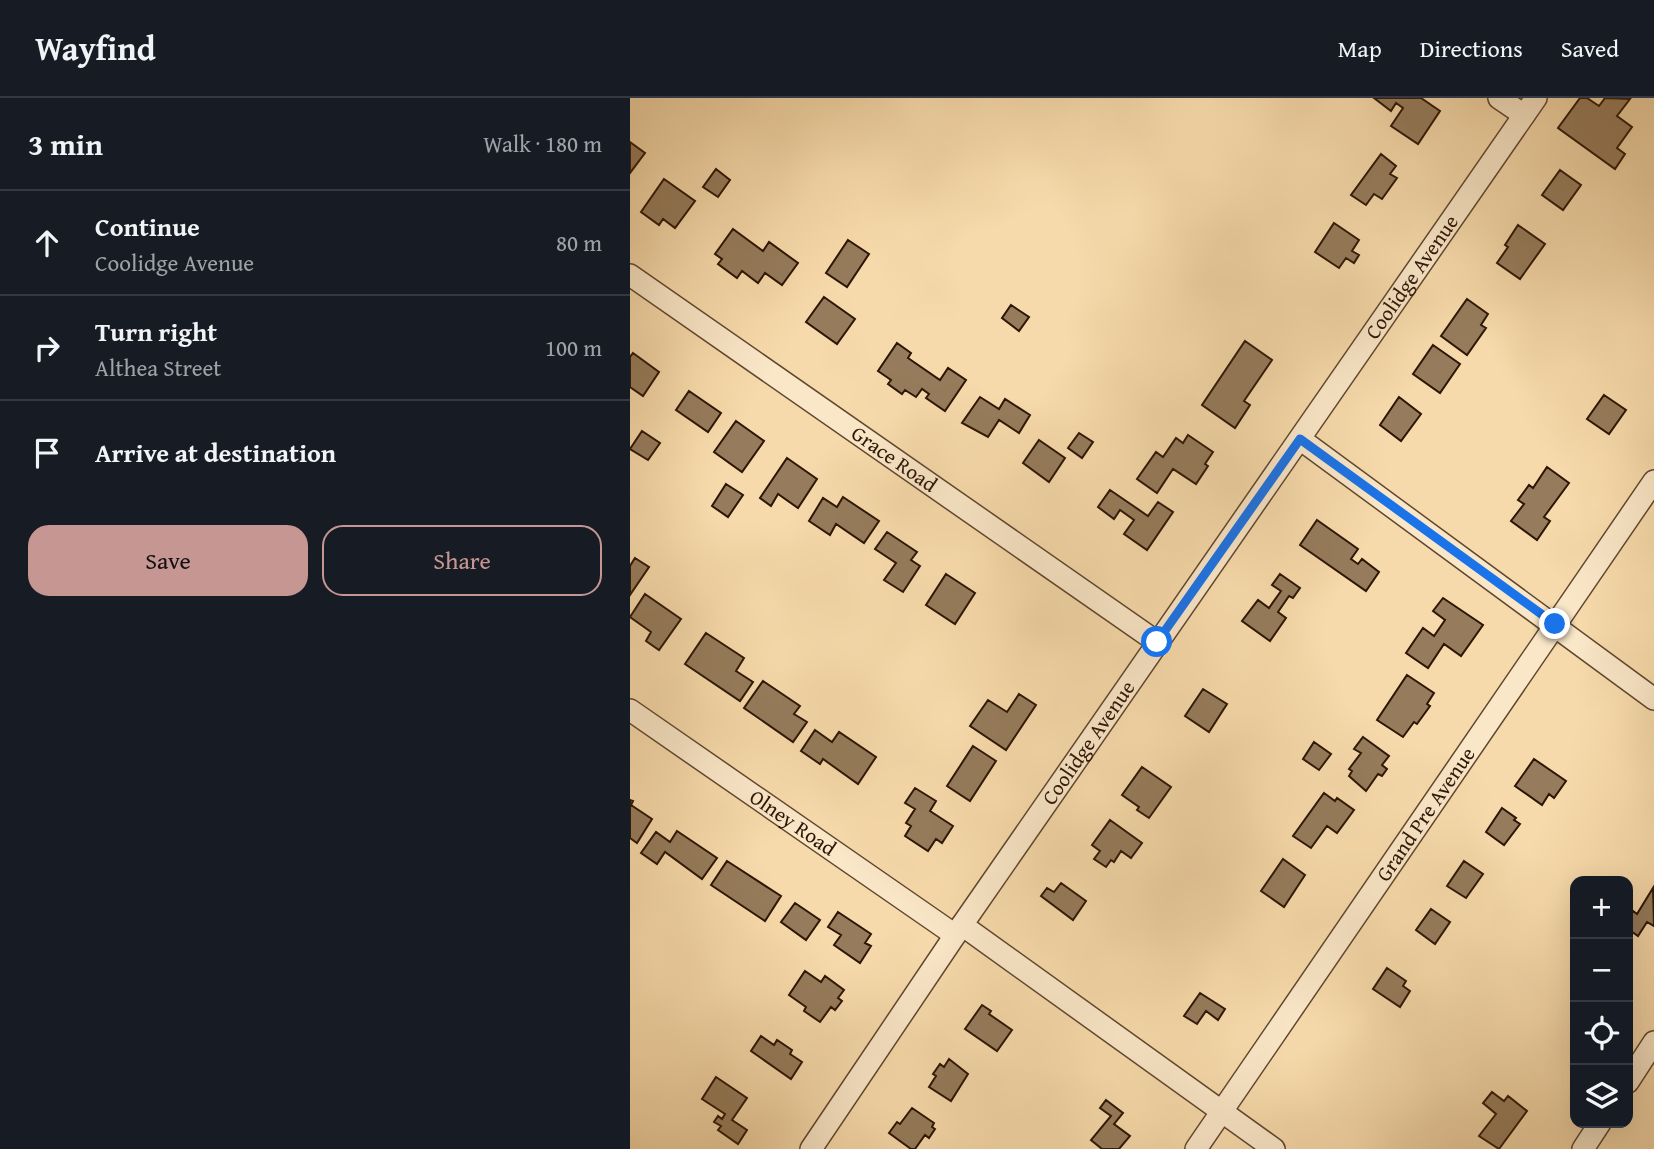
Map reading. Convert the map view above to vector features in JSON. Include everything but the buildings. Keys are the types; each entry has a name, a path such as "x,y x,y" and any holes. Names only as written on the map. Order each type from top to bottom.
{"street":[{"path":"1500,98 1530,107"},
{"name":"Coolidge Avenue","path":"811,1149 1157,642 1530,107"},
{"name":"Grace Road","path":"630,275 1157,642"},
{"path":"1300,439 1654,699"},
{"name":"Grand Pre Avenue","path":"1196,1149 1654,481"},
{"name":"Olney Road","path":"630,710 959,930 1274,1149"},
{"path":"1633,1074 1654,1042"},
{"path":"1583,1149 1597,1128"}],"route":[{"path":"1157,642 1300,439 1555,624"}]}
